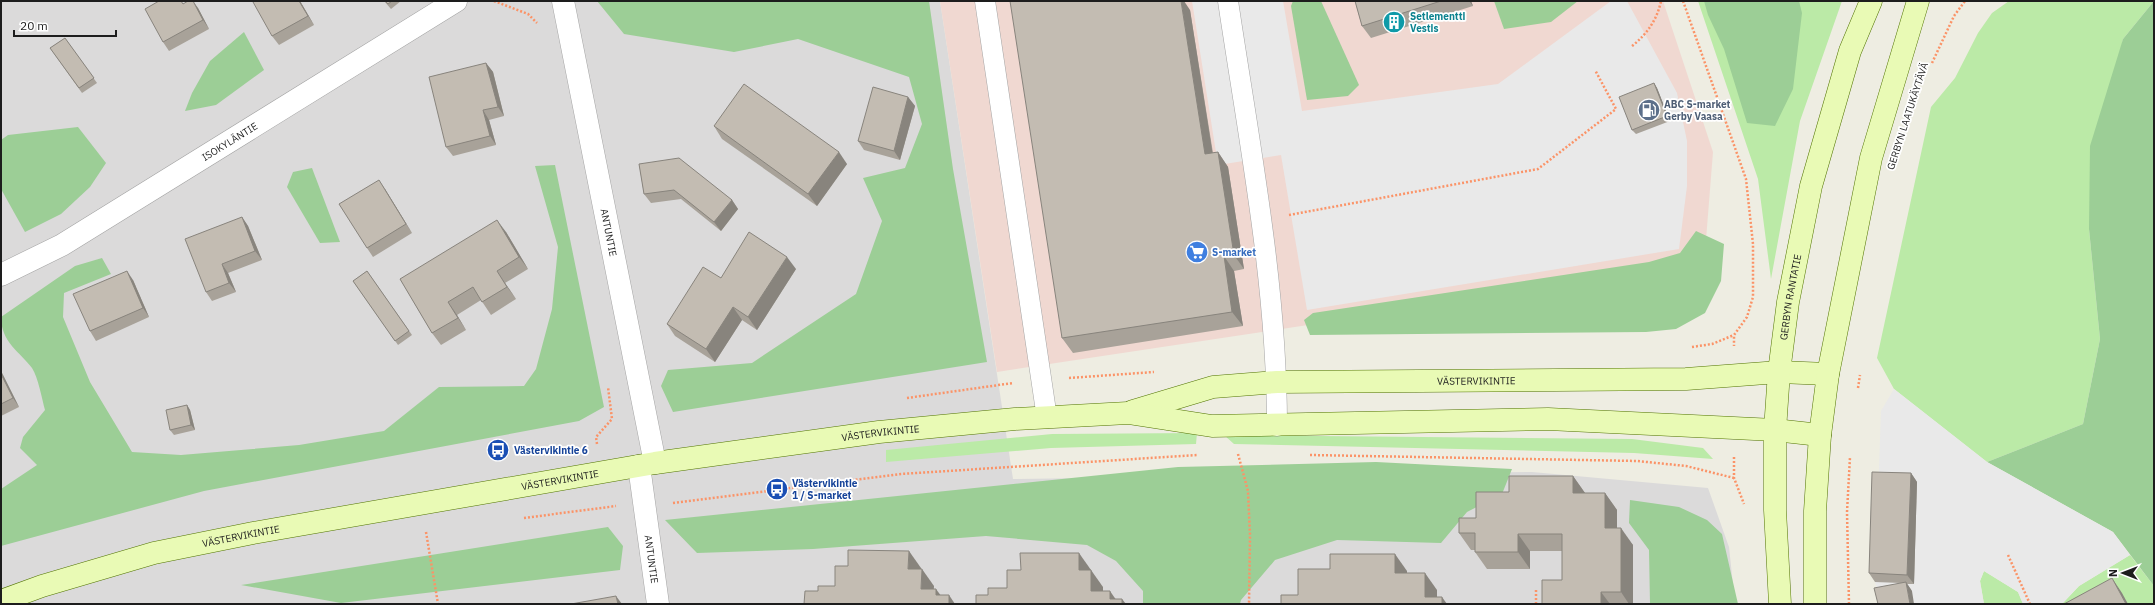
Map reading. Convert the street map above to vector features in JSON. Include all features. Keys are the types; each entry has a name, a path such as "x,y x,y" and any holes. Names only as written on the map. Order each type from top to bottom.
{"main road":[{"name":"GERBYN RANTATIE","path":"1780,604 1775,510 1775,430 1779,372 1788,302 1811,186 1850,51 1871,1"},
{"path":"1815,604 1814,529 1820,435 1828,374 1871,158 1918,1"},
{"name":"VÄSTERVIKINTIE","path":"1128,413 1213,387 1277,382 1686,379 1779,372 1828,374"},
{"name":"VÄSTERVIKINTIE","path":"1,601 42,586 154,553 253,533 647,464 879,432 1128,413 1212,426 1277,426 1548,419 1775,430 1820,435"}],"street":[{"name":"ISOKYLÄNTIE","path":"1,275 62,246 456,1"},
{"name":"ANTUNTIE","path":"563,1 647,464 644,506 658,604"}],"lane":[{"path":"985,1 1047,418"},
{"path":"1228,1 1268,269 1277,382 1277,426"}],"path":[{"path":"1632,46 1646,35 1659,12 1661,1"},
{"path":"1683,1 1746,179 1753,244 1752,297"},
{"name":"GERBYN LAATUKÄYTÄVÄ","path":"1929,70 1954,16 1965,1"},
{"path":"1261,220 1538,169 1616,109 1595,70"},
{"path":"1232,454 1246,454"},
{"path":"1238,454 1248,491 1250,535 1248,604"},
{"path":"1849,604 1847,512 1850,454"},
{"path":"520,518 606,506 644,506 901,474 1203,455"},
{"path":"1302,455 1637,461 1686,466 1734,478"},
{"path":"421,533 434,531"},
{"path":"426,532 438,604"},
{"path":"2008,555 2030,604"},
{"path":"1536,589 1536,604"}],"shaded area":[{"path":"1,1 940,1 1013,479 1532,472 1708,488 1729,547 1735,604 1,604"},
{"path":"940,1 1663,1 1713,152 1704,265 997,372"},
{"path":"1192,1 1283,1 1302,111 1498,84 1611,1 1627,1 1677,93 1687,141 1687,186 1679,249 1307,310 1281,155 1218,165"},
{"path":"1894,389 1987,462 2113,532 2130,555 2079,586 2062,604 2023,604 2018,592 1984,571 1980,581 1984,604 1882,604 1875,582 1881,411"}],"green space":[{"path":"597,1 929,1 953,169 987,362 673,412 661,386 668,370 752,363 856,294 882,221 863,178 905,168 922,124 909,77 798,39 734,52 624,34"},
{"path":"1293,1 1321,1 1359,85 1348,96 1307,100 1291,6"},
{"path":"1494,1 1578,1 1551,22 1504,29"},
{"path":"1698,1 1842,1 1800,121 1771,279 1758,179"},
{"path":"1704,1 1799,1 1802,13 1793,89 1775,126 1747,123 1724,49 1708,15"},
{"path":"2009,1 2154,1 2123,39 2089,229 2100,339 2083,424 1987,462 1894,389 1877,358 1931,107 1955,78 1978,33 1992,13"},
{"path":"2154,1 2154,586 2113,532 1987,462 2083,424 2100,339 2089,229 2090,146 2123,39"},
{"path":"244,32 264,70 216,105 185,111 192,93 210,61"},
{"path":"78,127 106,163 90,187 61,214 25,232 1,189 1,140 8,135"},
{"path":"555,165 604,407 579,421 204,491 1,546 1,489 37,465 20,448 23,437 45,410 34,372 8,340 4,333 1,317 75,266 102,258 111,274 64,293 63,317 90,382 132,452 181,455 299,445 384,431 439,387 524,386 536,369 552,309 558,247 535,166"},
{"path":"312,168 340,242 320,243 287,187 293,172"},
{"path":"1696,231 1724,244 1721,281 1705,313 1676,329 1646,332 1310,335 1304,320 1313,313 1649,262 1680,253"},
{"path":"1197,433 1196,444 1051,448 886,462 886,450 1052,434"},
{"path":"1224,435 1632,439 1703,448 1713,459 1634,453 1234,444"},
{"path":"1376,462 1512,469 1502,494 1467,512 1441,543 1337,540 1275,560 1241,600 1240,604 1143,604 1143,591 1116,561 1087,545 986,536 813,549 697,553 665,520 1178,467"},
{"path":"1630,500 1679,507 1707,520 1722,534 1738,604 1650,604 1649,550 1629,523"},
{"path":"608,527 623,546 620,570 341,603 241,585"},
{"path":"2130,555 2154,586 2154,604 2062,604 2079,586"},
{"path":"1984,571 2018,592 2023,604 1984,604 1980,581"}],"building":[{"path":"159,1 181,1 183,4 188,1 193,1 203,20 163,42 145,9"},
{"path":"299,1 308,16 272,36 253,2"},
{"path":"385,1 392,1 388,4"},
{"path":"1010,1 1181,1 1205,154 1218,152 1234,255 1224,256 1232,312 1062,338"},
{"path":"1355,1 1441,1 1362,26"},
{"path":"65,38 94,78 79,88 50,48"},
{"path":"486,63 498,107 483,110 490,136 446,147 429,77"},
{"path":"1654,83 1667,116 1632,130 1619,97"},
{"path":"744,84 839,152 808,194 714,126"},
{"path":"873,87 908,97 894,151 858,141"},
{"path":"679,158 732,200 714,222 674,190 644,194 639,164"},
{"path":"379,180 406,224 367,248 339,204"},
{"path":"242,217 255,251 222,264 229,283 206,292 185,239"},
{"path":"497,220 519,257 497,271 507,287 482,302 473,287 448,302 458,318 432,333 400,279"},
{"path":"749,232 787,257 748,317 733,307 706,349 667,324 703,267 721,278"},
{"path":"127,271 143,308 90,331 73,294"},
{"path":"367,271 409,331 395,341 353,281"},
{"path":"1,374 13,398 1,404"},
{"path":"187,405 191,425 170,430 166,410"},
{"path":"1872,472 1911,473 1907,575 1869,573"},
{"path":"1509,476 1573,476 1573,493 1605,493 1605,528 1621,528 1621,592 1601,592 1601,604 1542,604 1542,580 1562,580 1562,534 1518,534 1518,552 1475,552 1475,533 1459,533 1459,518 1476,518 1476,492 1509,492"},
{"path":"848,550 909,551 908,569 922,569 921,589 936,589 936,595 949,595 949,604 804,604 805,591 818,591 818,586 835,586 835,566 848,566"},
{"path":"1020,553 1079,553 1079,570 1091,570 1091,591 1110,591 1110,599 1122,599 1122,604 976,604 976,595 988,595 988,588 1007,588 1007,570 1021,570"},
{"path":"1330,554 1395,554 1395,573 1425,573 1425,597 1442,597 1442,604 1281,604 1281,595 1298,595 1298,569 1330,569"},
{"path":"2112,578 2126,604 2064,604"},
{"path":"1906,582 1910,604 1878,604 1874,588"},
{"path":"616,596 618,604 571,604"}],"place":[{"name":"Setlementti Vestis","path":"1394,22"},
{"name":"ABC S-market Gerby Vaasa","path":"1649,110"},
{"name":"S-market","path":"1197,252"},
{"name":"Västervikintie 6","path":"498,450"},
{"name":"Västervikintie 1 / S-market","path":"777,489"}]}
